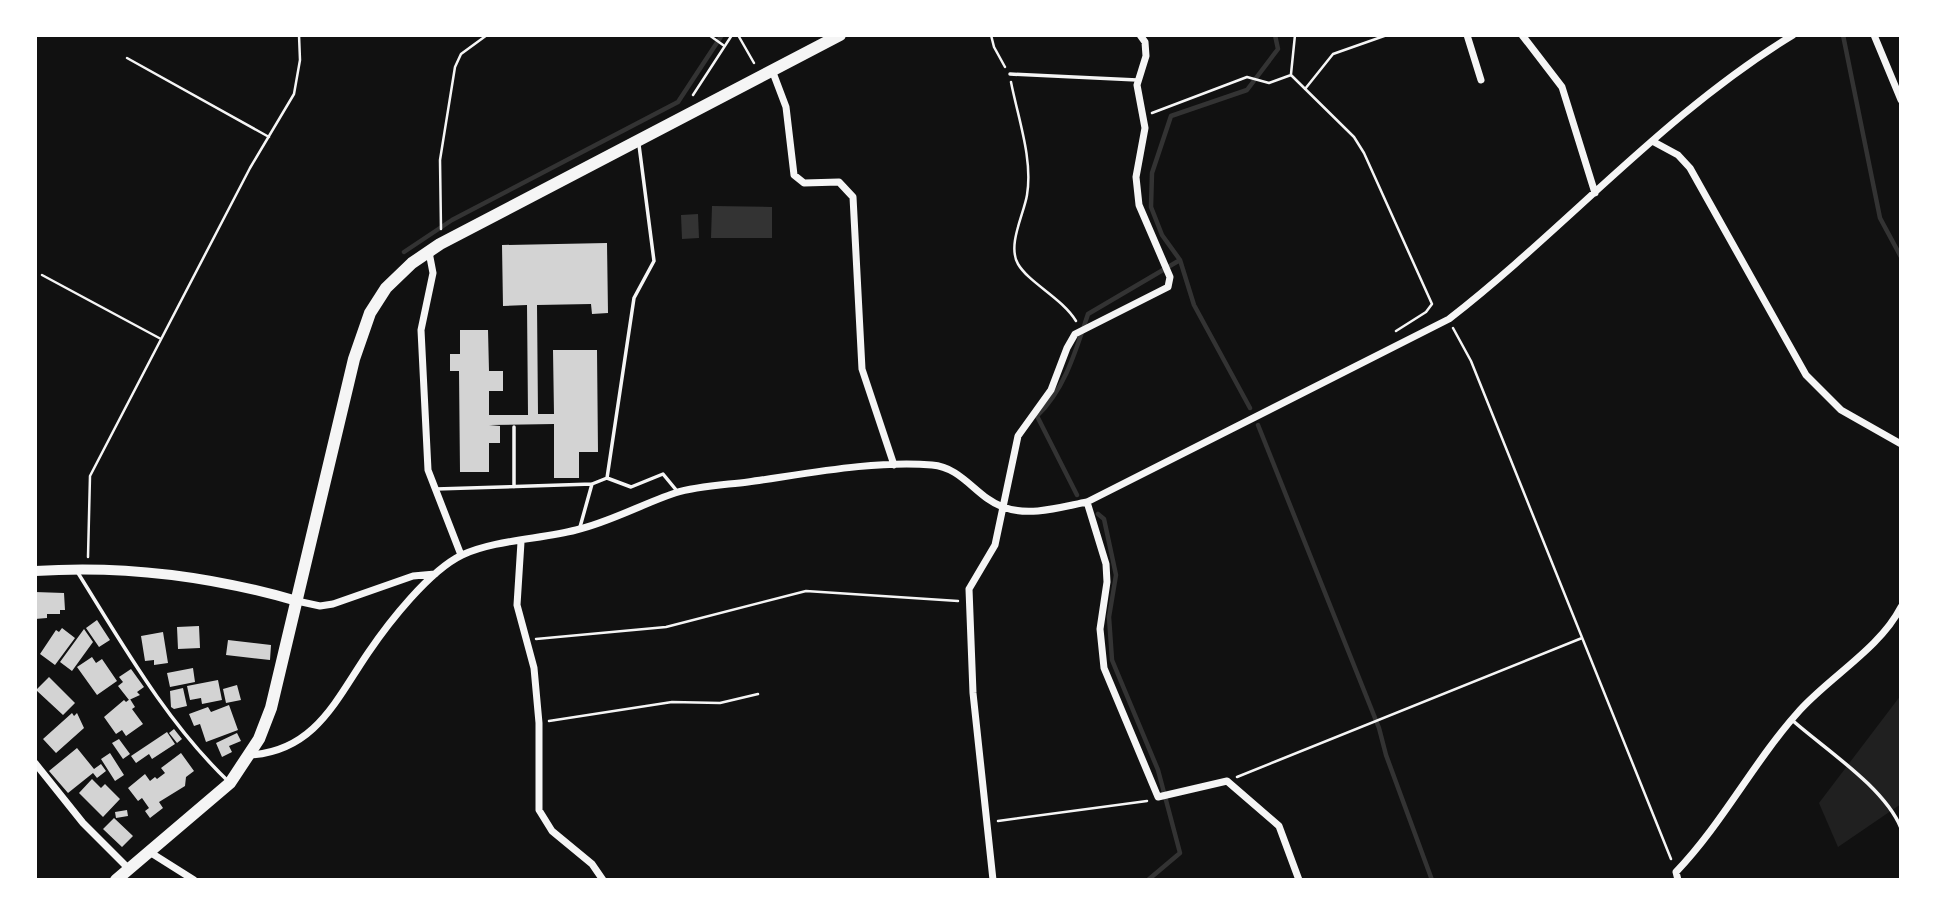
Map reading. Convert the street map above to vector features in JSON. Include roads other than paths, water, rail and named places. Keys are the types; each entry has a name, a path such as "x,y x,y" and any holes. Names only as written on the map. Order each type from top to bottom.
{"main road":[{"path":"116,880 230,783 250,755 271,708 354,359 370,313 386,288 412,263 435,248 637,139 840,35"},
{"path":"35,571 88,568 164,572 297,601"}],"street":[{"path":"993,880 973,693 967,601 969,589 995,545 1018,436 1051,390 1066,348 1080,331 1168,287 1170,277 1139,205 1136,177 1145,128 1139,80 1146,55 1145,41 1140,35"},
{"path":"1467,35 1481,80"},
{"path":"1522,35 1562,87 1595,193"},
{"path":"250,755 273,753 306,735 327,717 369,652 436,573 461,555 579,529 678,492 894,465 934,465 950,469 1002,507 1021,511 1087,502 1449,318 1490,286 1726,79 1793,35"},
{"path":"1874,35 1901,100"},
{"path":"767,72 786,107 794,175 804,183 839,182 853,197 862,369 894,465"},
{"path":"1654,142 1678,155 1690,168 1806,375 1841,410 1901,444"},
{"path":"435,248 433,273 421,330 428,470 461,555"},
{"path":"1087,502 1106,564 1107,583 1100,629 1104,668 1158,796 1227,781 1279,826 1299,880"},
{"path":"521,542 517,605 534,668 539,723 539,810 552,831 592,864 603,880"},
{"path":"297,601 320,606 334,604 413,576 436,573"},
{"path":"1677,876 1793,720 1872,642 1901,607"},
{"path":"35,763 83,823 128,868"},
{"path":"148,851 194,880"}],"lane":[{"path":"1010,74 1139,80"},
{"path":"607,478 634,298 654,261 637,139"},
{"path":"514,428 514,487"},
{"path":"436,489 592,484 607,478 631,487 663,474 678,492"},
{"path":"579,529 592,484"},
{"path":"75,568 165,708 206,760 230,783"},
{"path":"1793,720 1881,797 1901,828"}],"waterway":[{"path":"404,252 452,220 678,102 722,35"},
{"path":"1250,408 1194,305 1180,260 1162,235 1151,207 1152,173 1171,116 1247,90 1278,49 1275,35"},
{"path":"1843,35 1880,218 1901,257"},
{"path":"1077,495 1037,416 1062,381 1088,314 1180,260"},
{"path":"1258,425 1379,728 1386,755 1432,880"},
{"path":"1098,514 1104,519 1116,575 1109,617 1112,660 1158,770 1180,853 1148,880"}]}
